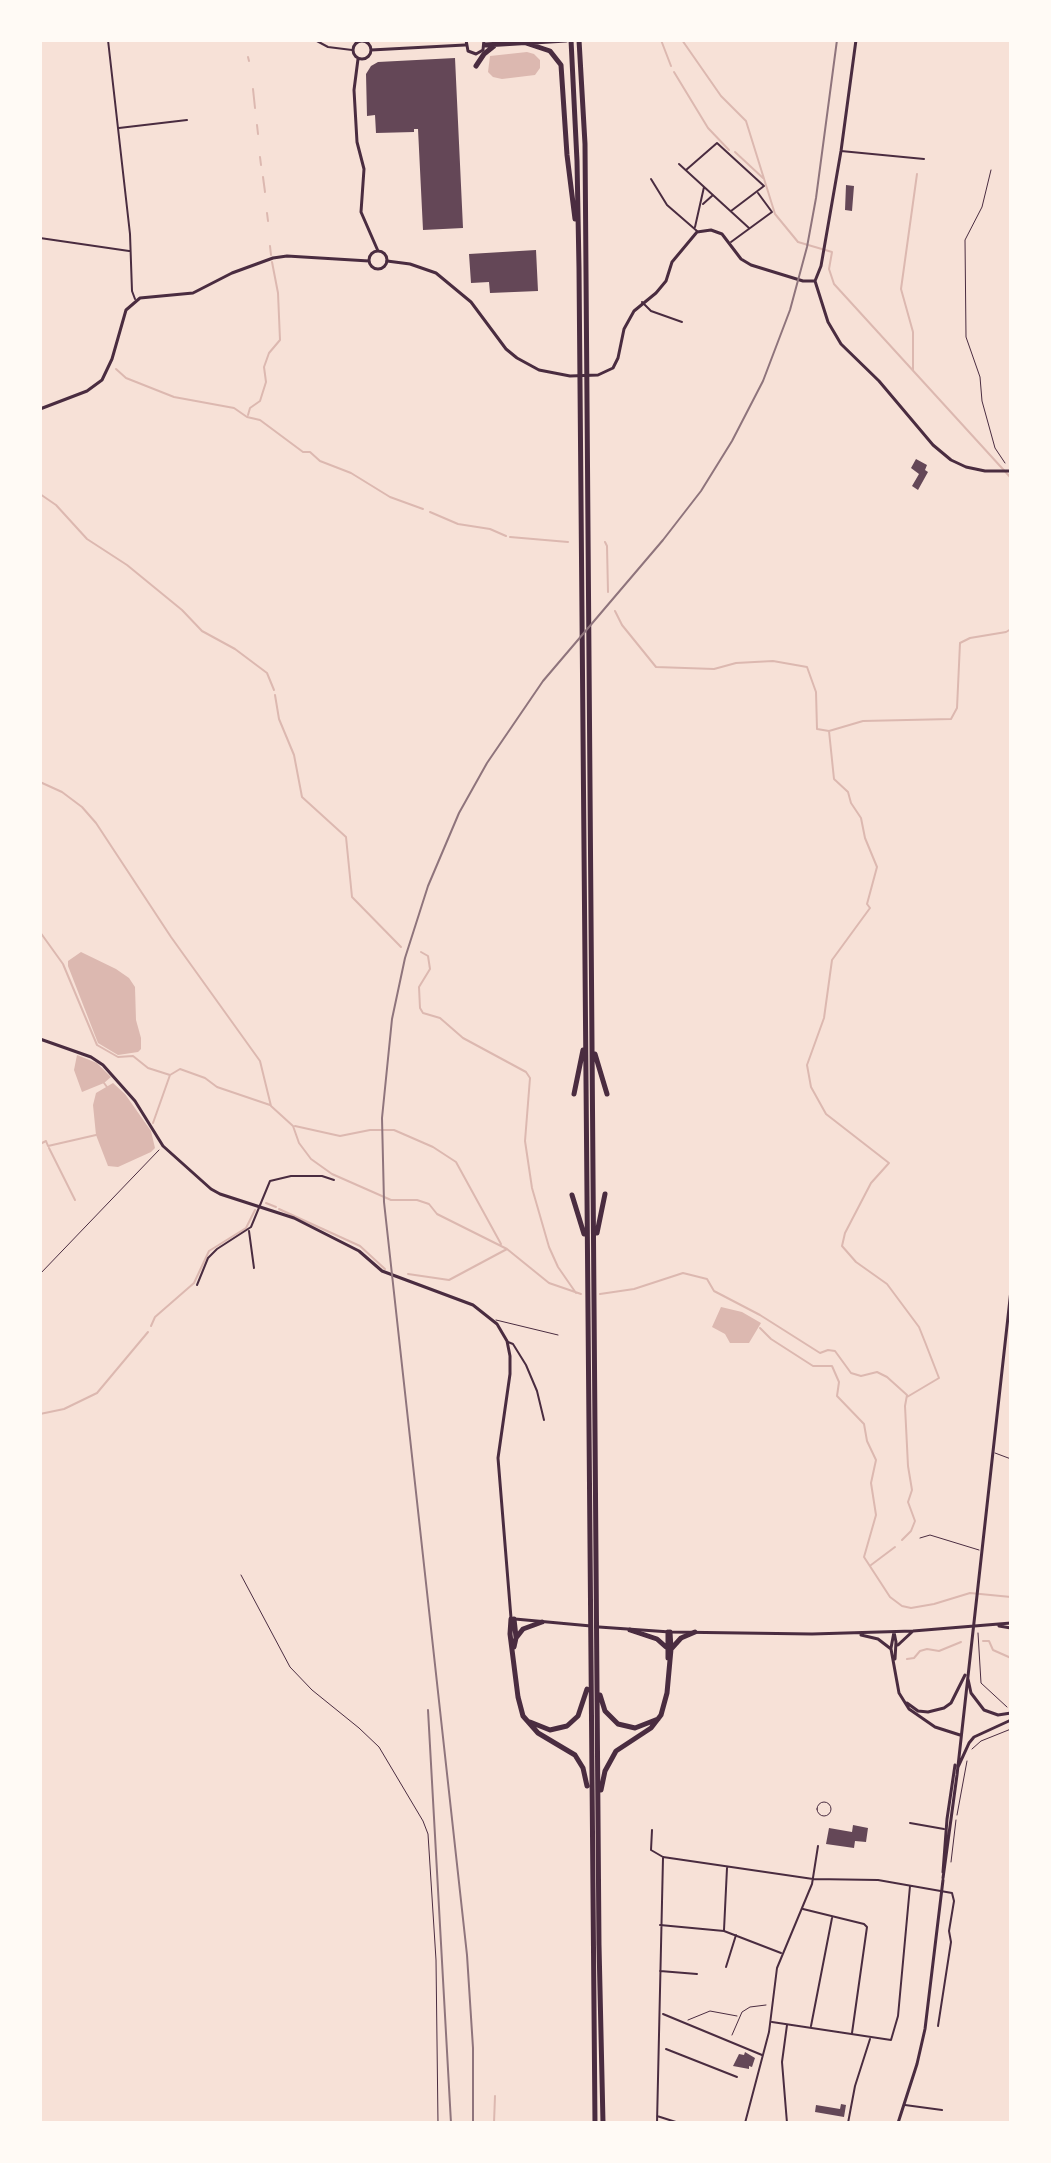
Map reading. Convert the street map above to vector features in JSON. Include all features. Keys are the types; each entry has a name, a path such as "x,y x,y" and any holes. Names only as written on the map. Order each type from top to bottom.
{"highway":[{"path":"484,42 503,44 568,40 578,236 580,362 584,384 589,608 603,2123"},
{"path":"579,40 585,144 587,363 584,384 582,649 595,2123"},
{"path":"529,41 550,51 561,65 569,182 578,236"},
{"path":"476,66 488,50 503,44"},
{"path":"574,1094 585,1037"},
{"path":"593,1041 598,1070 607,1094"},
{"path":"594,1250 605,1194"},
{"path":"572,1195 587,1247"},
{"path":"513,1619 510,1634 518,1697 525,1719 538,1733 566,1747 578,1759 586,1777 590,1807"},
{"path":"513,1619 516,1638 514,1652"},
{"path":"516,1638 523,1629 542,1622"},
{"path":"630,1630 657,1639 669,1648"},
{"path":"598,1799 605,1771 616,1751 651,1728 659,1719 665,1703 669,1632"},
{"path":"669,1648 695,1632"},
{"path":"525,1719 544,1729 557,1730 567,1726 578,1716 589,1677"},
{"path":"598,1688 605,1711 618,1724 635,1728 659,1719"}],"main road":[{"path":"856,40 841,151 825,245 815,281 828,322 841,344 879,381 933,445 959,464 975,469 1009,471"},
{"path":"371,50 367,43 361,41 352,50 358,59 354,98 357,142 364,169 361,212 378,251 384,254 387,261"},
{"path":"371,50 466,43 470,53 476,54 481,52 484,42"},
{"path":"358,59 367,58 371,50"},
{"path":"387,261 410,264 436,273 471,302 517,358 539,370 562,376 598,375 613,368 624,329 642,302 656,293 666,281 672,262 696,230 717,231 731,242 741,259 751,265 807,282 815,281"},
{"path":"369,261 372,253 378,251"},
{"path":"40,409 87,391 102,380 109,367 126,310 135,300 193,293 232,273 273,258 287,256 369,261 376,269 382,268 387,261"},
{"path":"40,1039 91,1057 103,1065 135,1101 163,1146 211,1189 294,1218 359,1251 382,1271 473,1305 494,1321 507,1341 510,1374 498,1458 513,1619 669,1632 852,1633 1011,1625"},
{"path":"948,1829 1011,1290"},
{"path":"894,1649 913,1631"},
{"path":"894,1632 897,1685 904,1701 916,1716 928,1724 960,1735"},
{"path":"852,1633 878,1639 894,1649"},
{"path":"904,1701 918,1711 944,1708 957,1693 967,1671"},
{"path":"967,1671 971,1693 979,1706 991,1714 1010,1711"},
{"path":"957,1770 974,1737 1011,1720"},
{"path":"898,2123 925,2029 952,1774 957,1759"}],"street":[{"path":"108,40 135,300"},
{"path":"315,40 328,47 352,50"},
{"path":"118,128 187,120"},
{"path":"686,170 717,143 764,186 731,211"},
{"path":"841,151 924,159"},
{"path":"679,164 749,228"},
{"path":"651,179 667,205 696,230 704,187"},
{"path":"731,242 772,212 757,191"},
{"path":"702,205 713,195"},
{"path":"40,238 130,251"},
{"path":"642,302 651,311 682,322"},
{"path":"197,1285 208,1258 248,1230 267,1185 274,1179 312,1176 334,1180"},
{"path":"248,1230 254,1268"},
{"path":"507,1341 513,1344 526,1365 544,1420"},
{"path":"910,1823 948,1829"},
{"path":"652,1830 651,1850 663,1857 813,1879 878,1880 952,1893 951,1942 938,2026"},
{"path":"745,2123 771,2022 775,1976 813,1879 818,1846"},
{"path":"657,2123 663,1857"},
{"path":"724,1931 727,1866"},
{"path":"771,2022 887,2041 893,2036 898,2016 910,1886"},
{"path":"803,1909 867,1927 852,2034"},
{"path":"811,2027 833,1917"},
{"path":"660,1925 724,1931 782,1954"},
{"path":"726,1967 736,1935"},
{"path":"660,1971 697,1974"},
{"path":"663,2014 763,2055"},
{"path":"787,2024 782,2062 787,2123"},
{"path":"848,2123 855,2086 870,2038"},
{"path":"666,2049 737,2077"},
{"path":"905,2105 942,2110"},
{"path":"657,2116 679,2123"}],"lane":[{"path":"494,1321 513,1322 558,1335"},
{"path":"992,1452 1011,1459"},
{"path":"920,1538 930,1535 981,1551"},
{"path":"658,2014 663,2014"}],"path":[{"path":"991,170 982,207 965,240 966,337 980,377 982,401 995,448 1005,463"},
{"path":"40,1274 163,1146"},
{"path":"241,1575 290,1667 379,1747 428,1834 436,1960 438,2123"},
{"path":"978,1632 981,1683 1010,1711"},
{"path":"956,1819 970,1753 981,1741 1011,1729"},
{"path":"726,2039 731,2037 739,2016 750,2007 772,2007"},
{"path":"686,2021 710,2011 739,2016"}],"shaded area":[{"path":"527,52 540,60 540,68 535,75 502,79 488,72 490,56"},
{"path":"81,952 116,969 129,978 135,987 136,1020 141,1038 138,1052 118,1055 98,1043 68,966 68,961"},
{"path":"77,1055 97,1063 111,1077 82,1092 74,1070"},
{"path":"113,1083 125,1094 151,1131 155,1148 118,1167 108,1166 96,1135 93,1105 96,1093"},
{"path":"721,1307 742,1312 761,1323 749,1343 730,1343 725,1334 712,1327"}],"building":[{"path":"455,58 463,228 423,230 418,129 414,132 376,133 375,115 367,116 366,74 378,62"},
{"path":"846,185 854,186 852,211 845,210"},
{"path":"536,250 538,291 490,293 489,282 471,283 469,254"},
{"path":"916,459 927,465 925,470 928,472 918,490 912,486 919,474 911,468"},
{"path":"853,1825 868,1828 866,1842 855,1841 854,1848 826,1844 829,1828 852,1832"},
{"path":"745,2052 755,2058 752,2067 733,2066 739,2054 744,2055"},
{"path":"841,2104 846,2105 844,2117 815,2112 816,2105 840,2109"}],"waterway":[{"path":"661,40 671,66"},
{"path":"682,40 721,96 746,121 775,214 798,242 832,252 829,269 834,284 1011,478"},
{"path":"248,57 249,61"},
{"path":"674,72 708,128 729,150"},
{"path":"253,89 255,108"},
{"path":"257,125 258,134"},
{"path":"735,152 763,178"},
{"path":"260,157 261,165"},
{"path":"913,370 913,332 901,289 917,174"},
{"path":"263,177 265,192"},
{"path":"267,213 268,221"},
{"path":"270,246 271,255"},
{"path":"248,415 250,408 260,401 266,382 264,367 269,353 280,340 278,293 272,262"},
{"path":"116,369 126,378 174,397 234,408 247,417 260,420 303,452 310,452 320,461 351,473 390,497 423,509"},
{"path":"40,494 56,505 87,539 127,565 182,610 202,631 235,649 267,673 274,690"},
{"path":"430,512 458,524 490,529 506,536"},
{"path":"510,537 568,542"},
{"path":"605,542 608,592"},
{"path":"615,611 622,625 656,667 714,669 736,663 773,661 807,667 816,692 817,729 829,731"},
{"path":"907,1397 939,1378 919,1327 887,1284 856,1262 842,1246 845,1233 871,1183 889,1163 826,1114 811,1087 807,1065 824,1018 832,960 870,908 867,904 877,867 865,838 861,818 848,792 834,779 829,731 863,721 951,719 957,708 960,643 1011,629"},
{"path":"275,695 279,719 294,755 302,797 346,837 352,897 401,947"},
{"path":"40,782 62,792 96,823 171,937 260,1061 271,1106 293,1126 299,1143 311,1159 332,1174 391,1200 417,1200 429,1204 437,1214 507,1249 549,1283 581,1294"},
{"path":"40,932 63,964 97,1045 118,1057 133,1056 148,1068 170,1075 180,1069 205,1078 217,1087 270,1105"},
{"path":"421,952 428,956 430,969 419,987 423,1013 440,1018 463,1038 526,1072 530,1078 525,1141 532,1188 549,1247 576,1293"},
{"path":"153,1123 170,1075"},
{"path":"104,1083 107,1087"},
{"path":"295,1126 340,1136 370,1130 394,1130 433,1147 456,1162 501,1244"},
{"path":"40,1144 46,1141 48,1146 96,1135"},
{"path":"49,1148 75,1200"},
{"path":"266,1203 276,1207"},
{"path":"279,1209 360,1246 385,1269"},
{"path":"151,1326 155,1317 194,1283 209,1251 246,1228 255,1210"},
{"path":"408,1274 449,1280 507,1249"},
{"path":"600,1294 634,1289 683,1273 707,1279 714,1291 760,1315 820,1353 835,1351 851,1373 861,1376 877,1372 887,1377 907,1395 908,1466 912,1490 908,1502 915,1521 902,1540"},
{"path":"760,1328 771,1339 813,1366 832,1366 839,1382 837,1396 864,1424 867,1441 876,1460 871,1483 876,1515 864,1557 890,1597 902,1606 911,1608 970,1593 1011,1597"},
{"path":"40,1414 64,1409 97,1393 148,1332"},
{"path":"871,1565 895,1547"},
{"path":"983,1641 989,1641 993,1650 1011,1658"},
{"path":"907,1659 914,1658 920,1651 939,1651 961,1642"},
{"path":"494,2123 495,2096"}],"railway":[{"path":"473,2123 473,2048 467,1955 384,1202 382,1118 392,1019 405,958 428,886 459,813 487,763 543,681 701,491 732,441 763,381 790,310 807,247 837,40"},
{"path":"428,1710 451,2123"}]}
